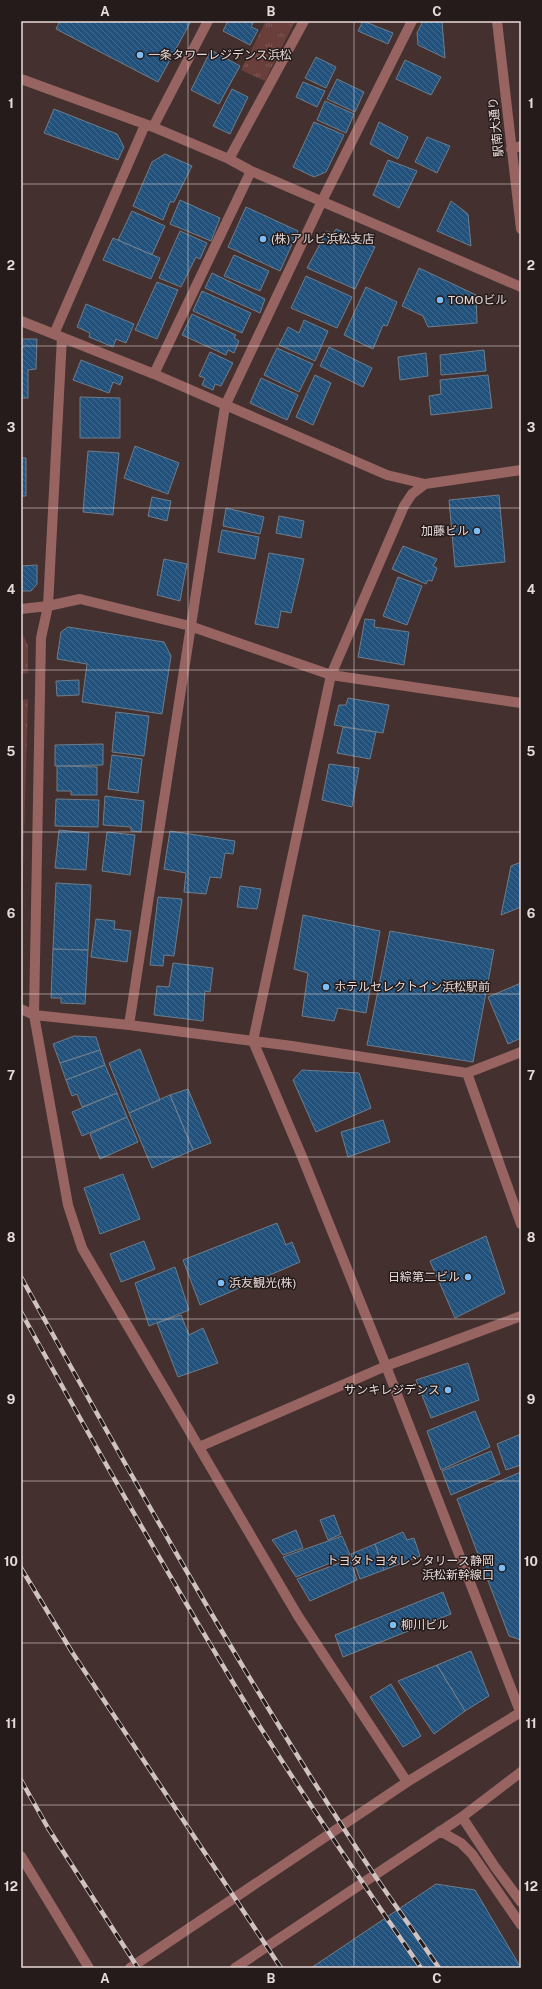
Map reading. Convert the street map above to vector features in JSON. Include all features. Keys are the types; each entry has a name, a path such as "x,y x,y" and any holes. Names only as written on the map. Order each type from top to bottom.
{"street":[{"path":"208,21 149,126 58,336 48,606 41,638 34,1016 68,1205 82,1248 298,1616 407,1782"},
{"path":"229,159 304,21"},
{"path":"129,1025 190,626 226,406 322,201 412,21"},
{"name":"駅南大通り","path":"497,21 516,147 521,229"},
{"path":"21,79 149,126 229,159 251,171 521,287"},
{"path":"154,374 251,171"},
{"path":"21,321 154,374 388,475 425,484 521,470"},
{"path":"130,1968 407,1782 521,1712 386,1366 303,1159 253,1041 331,675 404,506 412,494 425,484"},
{"path":"21,609 48,606 80,599 190,626 331,675 521,703"},
{"path":"21,1009 34,1016 129,1025 253,1041 467,1073 521,1052"},
{"path":"467,1073 521,1224"},
{"path":"199,1447 386,1366 521,1316"},
{"path":"235,1968 462,1817 521,1772"},
{"path":"462,1817 495,1867 521,1902"},
{"path":"440,1831 461,1843 472,1854 521,1924"},
{"path":"21,1856 89,1968"}],"green space":[{"path":"266,21 295,21 265,81 241,70"},
{"path":"21,631 28,645 28,673 21,674"},
{"path":"28,699 21,939 21,700"}],"building":[{"name":"一条タワーレジデンス浜松","path":"60,21 191,21 158,82 56,29"},
{"path":"228,21 254,21 251,27 258,30 250,45 223,31"},
{"path":"363,21 393,33 388,44 358,31"},
{"path":"423,21 442,21 445,58 418,45 417,33"},
{"path":"211,50 240,66 219,104 191,90"},
{"path":"316,57 336,67 326,88 305,78"},
{"path":"405,60 441,77 431,95 396,79"},
{"path":"337,79 364,92 355,112 327,99"},
{"path":"303,82 325,91 317,107 296,97"},
{"path":"232,89 248,97 230,134 213,126"},
{"path":"325,101 354,114 346,133 317,120"},
{"path":"54,109 117,134 124,147 118,160 44,133"},
{"path":"314,122 344,135 326,172 314,177 293,167"},
{"path":"379,122 408,137 398,159 370,144"},
{"path":"427,137 450,146 437,173 415,162"},
{"path":"165,154 192,166 174,202 170,202 163,220 133,206 152,162"},
{"path":"388,160 417,171 399,208 373,195"},
{"path":"180,200 220,218 211,241 170,224"},
{"path":"451,201 468,214 471,246 437,231"},
{"name":"(株)アルビ浜松支店","path":"246,207 298,231 280,271 228,247"},
{"path":"132,211 165,226 152,255 118,240"},
{"path":"336,229 375,247 355,289 307,268 327,231 333,234"},
{"path":"180,231 207,243 200,259 196,257 181,287 159,278"},
{"path":"113,238 160,258 151,279 103,260"},
{"path":"234,255 269,271 260,291 224,276"},
{"name":"TOMOビル","path":"419,268 476,295 477,323 428,327 423,316 402,306"},
{"path":"212,273 265,299 260,313 205,288"},
{"path":"306,276 352,297 337,328 291,308"},
{"path":"157,282 178,290 157,339 135,330"},
{"path":"366,287 397,302 387,326 383,325 373,349 344,335"},
{"path":"202,291 251,313 242,333 193,311"},
{"path":"86,304 134,324 126,343 116,339 113,347 89,337 90,333 77,327"},
{"path":"192,314 236,335 234,338 239,341 234,353 228,350 226,355 182,335"},
{"path":"304,320 328,331 315,361 279,345 288,327 299,333"},
{"path":"21,339 37,339 36,369 28,370 28,398 21,398"},
{"path":"329,347 372,368 363,387 320,366"},
{"path":"277,348 313,364 299,392 264,375"},
{"path":"484,350 486,371 441,375 440,355"},
{"path":"210,352 233,363 221,386 215,384 213,390 202,385 205,378 199,376"},
{"path":"426,353 428,376 400,380 398,357"},
{"path":"81,360 123,377 120,385 113,382 109,393 73,380"},
{"path":"315,375 331,383 313,425 296,417"},
{"path":"488,375 492,408 431,415 429,396 441,394 440,380"},
{"path":"261,378 298,395 287,420 250,403"},
{"path":"80,397 120,398 120,438 80,438"},
{"path":"135,446 179,463 168,494 124,478"},
{"path":"88,451 119,453 113,515 83,512"},
{"path":"21,458 26,458 26,496 21,496"},
{"name":"加藤ビル","path":"499,495 505,562 455,567 449,500"},
{"path":"152,497 171,501 167,521 148,516"},
{"path":"226,508 264,517 260,534 223,526"},
{"path":"279,516 304,521 301,538 276,533"},
{"path":"222,530 259,537 255,559 218,552"},
{"path":"403,546 437,559 433,566 437,568 432,581 428,580 426,584 392,569"},
{"path":"269,553 304,559 291,613 281,611 278,628 255,624"},
{"path":"164,559 187,564 180,601 157,595"},
{"path":"37,565 37,584 31,591 21,591 21,566"},
{"path":"398,577 422,586 407,625 383,616"},
{"path":"365,619 375,620 374,627 409,632 404,665 358,657"},
{"path":"68,627 164,642 171,656 162,714 82,702 87,664 57,659 61,632"},
{"path":"79,680 79,695 57,696 56,681"},
{"path":"348,698 389,705 383,733 334,725 339,705 346,705"},
{"path":"116,712 149,716 144,756 112,752"},
{"path":"343,727 376,732 370,759 337,753"},
{"path":"103,744 103,765 55,766 55,745"},
{"path":"112,755 142,759 138,793 108,789"},
{"path":"329,764 359,768 352,807 322,800"},
{"path":"57,766 97,767 97,795 71,795 71,791 57,791"},
{"path":"105,796 144,801 141,832 131,831 131,827 103,825"},
{"path":"56,799 99,800 98,827 55,826"},
{"path":"59,830 89,833 86,870 55,868"},
{"path":"170,831 235,841 233,854 225,853 221,878 210,877 206,894 184,892 186,873 164,869"},
{"path":"107,832 135,835 130,875 102,871"},
{"path":"521,862 521,907 501,915 511,866"},
{"path":"56,883 91,885 88,950 53,949"},
{"path":"240,886 261,889 257,909 237,907"},
{"path":"158,897 182,899 174,956 164,955 163,966 150,965"},
{"path":"303,915 380,931 366,1013 338,1008 334,1021 302,1016 308,973 294,969"},
{"path":"96,919 115,921 114,929 131,931 127,962 91,957"},
{"path":"390,931 494,950 473,1062 367,1045"},
{"path":"53,949 88,950 85,1004 61,1003 61,998 51,998"},
{"path":"173,963 213,968 210,992 205,991 203,1021 154,1015 157,986 169,987"},
{"path":"521,983 521,1038 508,1044 488,997"},
{"path":"74,1036 96,1037 100,1050 60,1063 53,1044"},
{"path":"140,1049 160,1100 129,1113 109,1063"},
{"path":"100,1050 105,1065 66,1080 60,1063"},
{"path":"105,1065 117,1093 82,1107 77,1094 72,1096 66,1080"},
{"path":"302,1070 359,1073 371,1108 316,1132 293,1080"},
{"path":"188,1089 211,1143 193,1150 170,1095"},
{"path":"117,1093 127,1117 82,1136 72,1112"},
{"path":"170,1095 193,1150 152,1168 129,1113"},
{"path":"127,1117 138,1142 100,1159 90,1134"},
{"path":"383,1120 390,1142 348,1157 341,1132"},
{"path":"123,1174 140,1219 100,1234 84,1188"},
{"name":"浜友観光(株)","path":"277,1223 286,1245 292,1242 300,1262 200,1305 183,1260"},
{"name":"日綜第二ビル","path":"486,1236 505,1293 455,1318 430,1261"},
{"path":"144,1241 155,1269 121,1282 110,1254"},
{"path":"175,1267 189,1310 149,1326 135,1283"},
{"path":"181,1315 189,1335 203,1328 218,1363 178,1377 157,1323"},
{"name":"サンキレジデンス","path":"468,1363 479,1400 431,1418 416,1380"},
{"path":"475,1411 490,1447 441,1470 427,1431"},
{"path":"521,1434 521,1465 506,1470 497,1444"},
{"path":"491,1451 500,1474 451,1495 442,1471"},
{"name":"トヨタトヨタレンタリース静岡 浜松新幹線口","path":"521,1472 521,1640 509,1636 457,1499"},
{"path":"334,1515 341,1534 328,1540 320,1520"},
{"path":"296,1530 303,1548 283,1555 272,1540"},
{"path":"403,1532 407,1540 414,1538 420,1556 384,1570 375,1544"},
{"path":"342,1536 350,1555 296,1577 283,1557"},
{"path":"375,1544 384,1570 360,1579 351,1554"},
{"path":"350,1559 357,1580 310,1601 297,1579"},
{"name":"柳川ビル","path":"443,1592 451,1614 343,1657 335,1635"},
{"path":"471,1651 489,1696 465,1711 437,1665"},
{"path":"437,1665 465,1711 434,1734 398,1681"},
{"path":"391,1684 421,1736 403,1747 370,1697"},
{"path":"436,1884 475,1890 521,1968 311,1968"}],"railway":[{"path":"21,1277 185,1569 271,1713 361,1855 439,1968"},
{"path":"21,1312 77,1414 252,1714 335,1842 421,1968"},
{"path":"21,1568 72,1652 281,1968"},
{"path":"21,1780 48,1828 138,1968"}],"place":[{"name":"一条タワーレジデンス浜松","path":"140,55"},
{"name":"(株)アルビ浜松支店","path":"263,239"},
{"name":"TOMOビル","path":"440,300"},
{"name":"加藤ビル","path":"477,531"},
{"name":"ホテルセレクトイン浜松駅前","path":"326,987"},
{"name":"日綜第二ビル","path":"468,1277"},
{"name":"浜友観光(株)","path":"221,1283"},
{"name":"サンキレジデンス","path":"448,1390"},
{"name":"トヨタトヨタレンタリース静岡 浜松新幹線口","path":"502,1568"},
{"name":"柳川ビル","path":"393,1625"}]}
